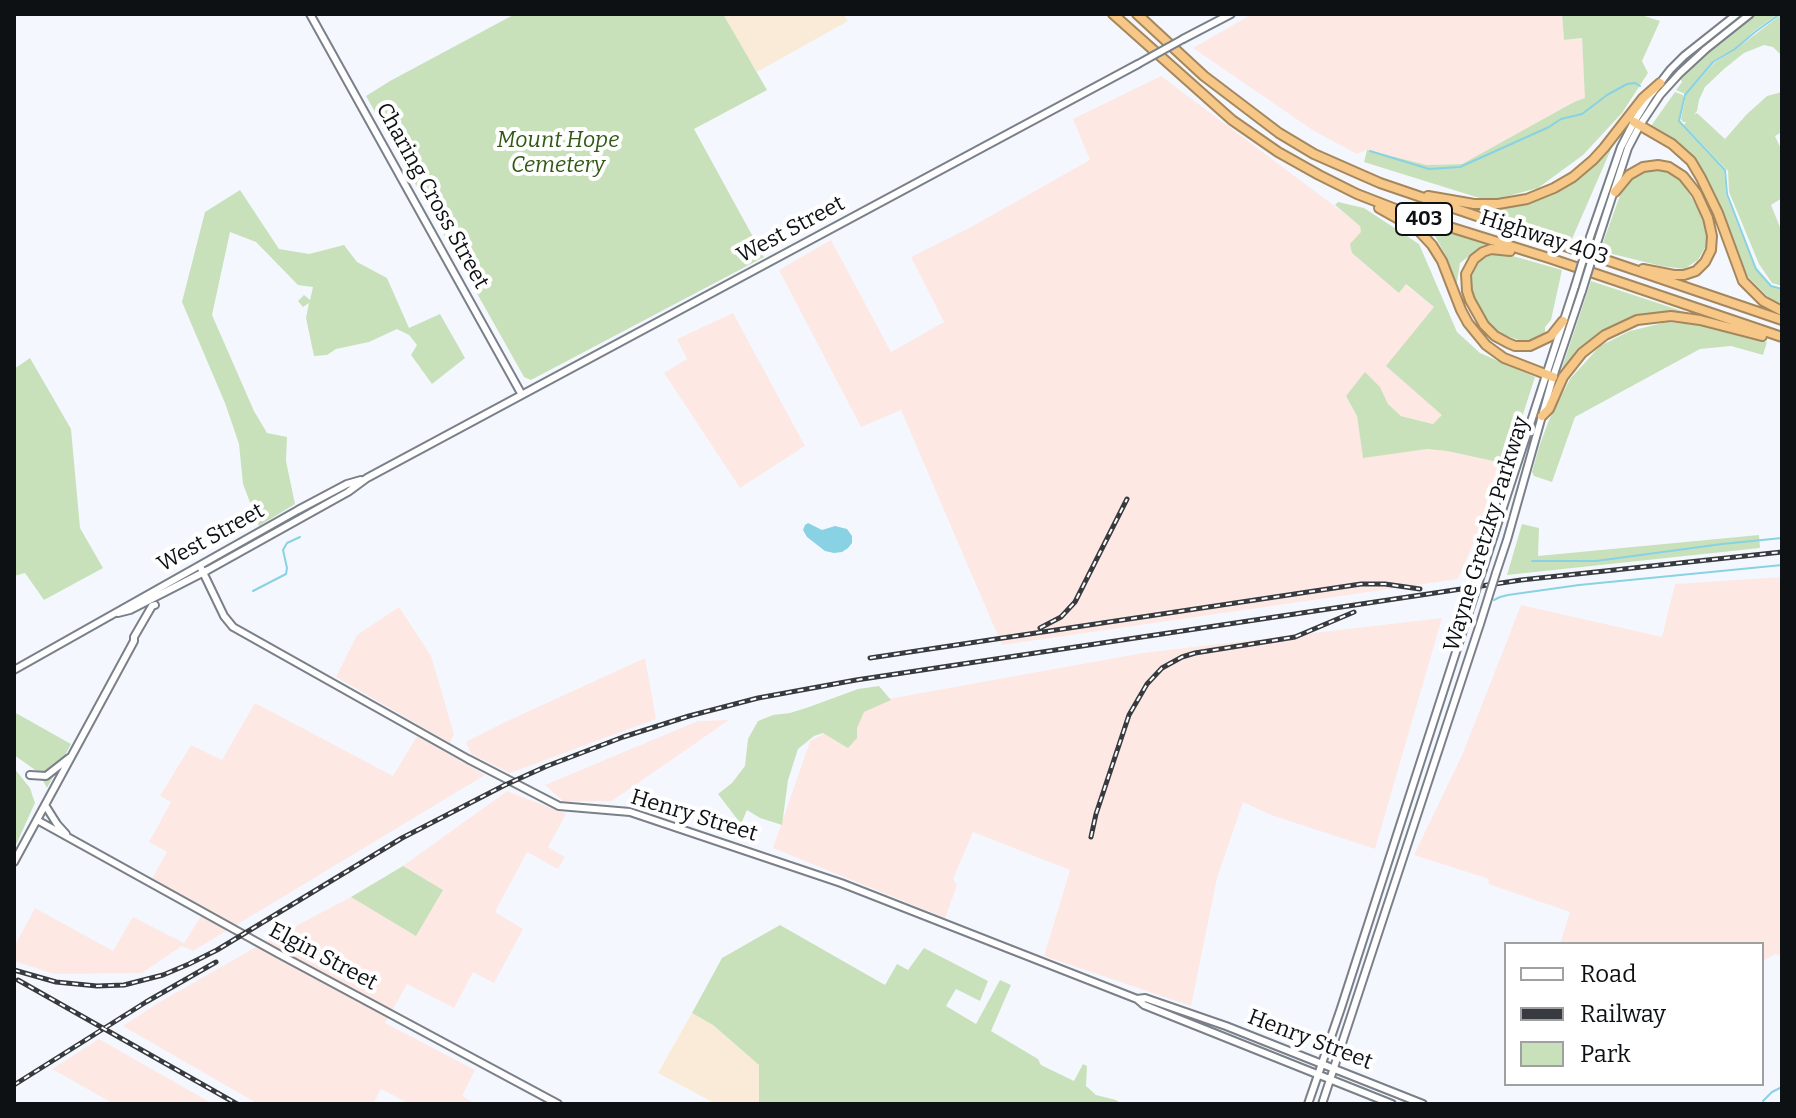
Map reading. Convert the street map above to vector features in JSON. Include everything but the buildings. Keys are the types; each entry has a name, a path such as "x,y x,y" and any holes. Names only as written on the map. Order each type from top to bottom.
{"highway":[{"name":"Highway 403","path":"1113,14 1232,120 1297,163 1357,194 1411,215 1552,259 1782,339"},
{"name":"Highway 403","path":"1137,14 1204,76 1279,133 1314,154 1380,183 1782,320"},
{"path":"1380,183 1434,198 1474,204 1498,204 1536,196 1586,167 1643,98 1660,83"},
{"path":"1637,124 1672,144 1691,161 1718,213 1743,281 1763,301 1782,311"},
{"path":"1600,260 1684,275 1696,271 1711,250 1712,236 1702,204 1691,186 1675,170 1663,165 1643,167 1629,175 1615,192"},
{"path":"1357,194 1426,237 1442,261 1468,323 1486,345 1504,358 1550,376"},
{"path":"1552,259 1502,249 1483,252 1474,259 1466,274 1467,291 1474,309 1489,330 1515,346 1530,346 1545,341 1563,321"},
{"path":"1542,416 1549,409 1563,377 1582,353 1605,335 1637,320 1671,316 1687,318 1782,339"}],"main road":[{"name":"Charing Cross Street","path":"310,14 522,395"},
{"name":"West Street","path":"14,670 1231,14"},
{"name":"Wayne Gretzky Parkway","path":"1322,1104 1496,573 1542,416 1563,321 1597,243 1637,124 1670,70 1737,14"},
{"name":"Wayne Gretzky Parkway","path":"1308,1104 1483,569 1550,376 1578,288 1590,237 1621,147 1680,73 1750,14"},
{"name":"Henry Street","path":"201,569 224,616 233,627 468,759 559,806 630,812 841,883 1137,999 1142,1004 1392,1104"},
{"path":"14,862 155,608 157,592"},
{"path":"30,775 46,776 72,756"},
{"name":"Elgin Street","path":"45,805 57,824 72,839"},
{"name":"Elgin Street","path":"37,820 558,1104"},
{"name":"Henry Street","path":"1137,999 1145,998 1423,1104"}],"shaded area":[{"path":"723,14 843,14 848,21 757,72"},
{"path":"1252,14 1562,14 1564,40 1582,38 1586,98 1462,164 1427,165 1367,150 1357,154 1314,131 1193,48"},
{"path":"1161,76 1360,225 1361,232 1399,293 1405,284 1434,307 1443,415 1433,424 1401,416 1388,404 1380,387 1346,396 1357,416 1363,457 1427,449 1507,464 1458,579 1002,645 901,410 861,427 779,270 831,240 891,352 944,322 911,257 1090,160 1073,119"},
{"path":"733,313 805,446 740,488 664,373 687,359 677,339"},
{"path":"1782,577 1782,956 1775,954 1764,961 1764,942 1561,942 1570,912 1488,884 1489,879 1414,855 1463,753 1521,605 1662,637 1675,584"},
{"path":"399,607 431,656 454,734 450,743 336,677 357,635"},
{"path":"1442,618 1375,849 1271,815 1243,802 1217,878 1191,1006 1044,956 1070,870 973,832 953,879 957,885 945,918 773,848 810,741 888,699 1143,653"},
{"path":"645,658 656,719 510,773 471,754 466,742"},
{"path":"255,703 393,776 417,736 485,775 193,951 182,946 142,973 54,974 14,961 14,947 35,908 113,951 133,917 184,943 205,910 152,878 167,852 149,842 171,802 160,796 191,745 222,760"},
{"path":"729,720 612,801 563,801 545,785 698,721"},
{"path":"507,791 566,814 548,847 565,857 558,869 527,852 495,912 523,929 494,983 473,972 454,1008 407,984 385,1023 475,1070 462,1096 476,1104 410,1104 381,1089 373,1104 258,1104 123,1026 265,942 351,897 416,935 443,890 403,866"},
{"path":"692,1013 713,1025 759,1065 759,1104 716,1104 658,1073"},
{"path":"99,1039 213,1104 114,1104 52,1069"}],"green space":[{"name":"Mount Hope Cemetery","path":"515,14 723,14 767,90 694,129 764,257 531,380 524,377 366,96"},
{"path":"1562,14 1638,14 1660,21 1642,61 1648,73 1622,113 1583,155 1538,188 1489,201 1364,162 1367,150 1427,165 1462,164 1585,98 1582,38 1564,40"},
{"path":"1756,14 1778,14 1736,48 1713,61 1685,94 1676,90 1682,82 1680,77"},
{"path":"1782,14 1782,56 1773,47 1764,45 1744,53 1705,87 1694,115 1697,113 1725,139 1767,96 1782,92 1782,132 1775,136 1782,151 1782,198 1771,205 1782,232 1782,286 1772,283 1759,264 1729,192 1728,171 1681,119 1686,95 1714,63"},
{"path":"1675,92 1684,98 1679,122 1724,170 1726,194 1756,269 1770,286 1782,290 1782,304 1770,299 1744,273 1715,194 1696,162 1652,130 1651,126"},
{"path":"1615,140 1572,239 1472,207 1485,207 1563,186 1591,169"},
{"path":"1651,169 1666,170 1682,181 1704,220 1707,244 1698,260 1684,269 1600,251 1623,187 1631,177"},
{"path":"240,190 279,249 309,254 344,245 357,262 387,278 409,328 440,314 465,358 432,384 411,355 417,345 409,335 397,329 369,342 314,356 306,318 309,303 303,307 298,301 304,295 310,300 313,287 298,285 256,242 230,232 212,315 254,411 267,433 287,437 286,461 295,504 259,526 243,484 239,444 225,403 182,302 205,212"},
{"path":"1338,202 1364,208 1419,244 1457,332 1480,353 1535,377 1507,464 1427,449 1363,458 1357,416 1346,396 1365,372 1380,387 1388,404 1401,416 1433,424 1442,415 1386,366 1434,307 1406,284 1399,293 1352,253 1350,244 1361,232 1360,226 1335,205"},
{"path":"1412,217 1487,243 1460,263 1456,288 1446,256 1435,236"},
{"path":"1506,254 1562,270 1551,320 1542,337 1524,342 1502,334 1487,321 1472,298 1469,279 1473,265 1486,255"},
{"path":"1591,281 1688,313 1649,313 1611,326 1587,345 1558,380"},
{"path":"1667,322 1707,326 1767,342 1763,355 1731,346 1700,349 1575,417 1552,482 1534,476 1532,472 1549,420 1570,379 1600,346 1630,331"},
{"path":"30,358 71,429 80,528 103,568 44,600 25,573 14,576 14,369"},
{"path":"1522,524 1539,528 1538,556 1759,535 1760,548 1507,575"},
{"path":"879,686 891,700 864,712 857,728 857,738 848,748 823,733 798,749 788,780 782,825 747,810 741,824 718,794 732,783 745,766 748,739 758,721 858,689"},
{"path":"14,712 71,744 47,788 38,772 14,755"},
{"path":"14,768 30,788 35,803 14,849"},
{"path":"403,866 443,890 416,936 351,897"},
{"path":"780,925 885,985 897,964 908,970 924,948 988,981 980,1001 956,989 946,1006 976,1024 1000,980 1011,985 991,1031 1038,1059 1041,1065 1074,1081 1083,1064 1087,1066 1086,1086 1096,1095 1121,1104 759,1104 759,1065 713,1025 692,1013 722,958"}],"water":[{"path":"808,523 822,530 835,526 847,529 852,543 842,552 825,551 807,537 803,530"}],"waterway":[{"path":"1780,14 1713,62 1685,95 1679,121 1725,170 1727,194 1756,269 1771,286 1782,289"},
{"path":"1370,151 1429,169 1460,167 1561,119 1582,114 1627,84 1640,86"},
{"path":"253,591 286,574 283,550 287,543 300,537"},
{"path":"1532,561 1596,561 1782,538"},
{"path":"1494,600 1508,595 1579,585 1782,565"},
{"path":"1763,1101 1782,1087"}],"railway":[{"path":"1040,628 1061,617 1075,602 1127,499"},
{"path":"14,970 56,982 97,986 124,985 163,975 217,950 402,838 505,785 623,737 758,698 856,680 1521,580 1782,552"},
{"path":"870,658 1361,584 1420,589"},
{"path":"1091,837 1129,715 1147,684 1162,668 1195,653 1295,637 1354,612"},
{"path":"14,1085 216,962"},
{"path":"18,980 237,1104"}]}
